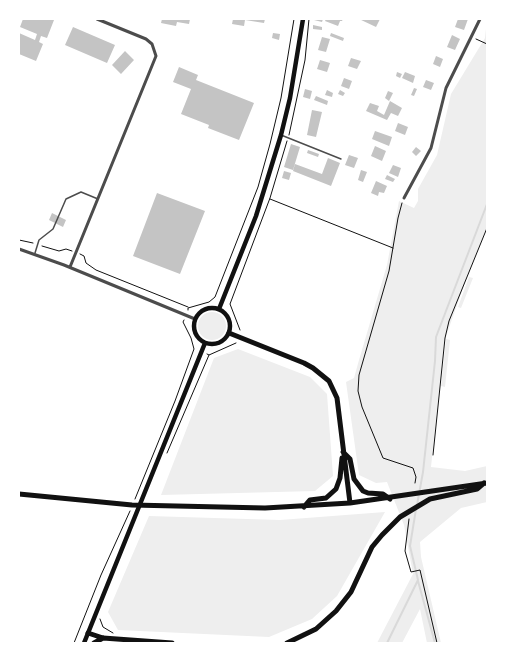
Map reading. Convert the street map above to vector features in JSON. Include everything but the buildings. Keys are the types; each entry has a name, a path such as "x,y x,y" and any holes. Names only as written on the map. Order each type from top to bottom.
{"main road":[{"path":"219,309 261,203 281,135 290,98 303,19"},
{"path":"205,309 219,309 225,314 229,321 228,333 221,342 213,344 205,343 198,338 194,331 195,319 205,309"},
{"path":"228,333 304,363 322,374 329,381 337,398 350,503"},
{"path":"84,643 205,343"},
{"path":"343,452 350,459 354,480 363,491 368,494 383,494 390,498"},
{"path":"304,507 310,500 326,498 336,489 340,478 343,452"},
{"path":"19,494 132,505 241,508 304,507 390,498 486,483"},
{"path":"287,643 316,628 336,611 350,592 377,541 408,513 430,499 477,489 486,483"},
{"path":"88,633 103,638 172,643"},
{"path":"94,643 103,638"}],"street":[{"path":"70,268 156,56 155,49 146,39 97,19"},
{"path":"404,198 431,148 446,88 480,19"},
{"path":"19,249 34,253 195,319"}],"lane":[{"path":"281,135 341,159"},
{"path":"34,253 39,240 53,229 66,199 81,192 98,199"}],"path":[{"path":"19,240 59,251 66,249 84,256 86,263 96,270 188,308 209,302 215,297 252,201 270,144 281,98 294,19"},
{"path":"472,37 487,44"},
{"path":"230,304 270,198 394,249"},
{"path":"404,198 398,218 389,272 359,375 358,391 362,407 383,458 413,468 416,477 415,482"},
{"path":"433,455 444,338 449,321 487,228"},
{"path":"141,484 175,401 194,349 191,338 183,322 188,308"},
{"path":"166,455 209,355"},
{"path":"408,513 405,551 411,572 420,570 437,643"},
{"path":"74,643 101,575 124,527"},
{"path":"100,617 100,622 103,627 113,633 114,639"}],"shaded area":[{"path":"487,19 487,227 468,274 444,342 431,467 465,471 487,466 487,502 461,508 420,542 421,557 441,643 427,643 420,609 402,643 377,643 413,574 404,525 387,482 376,483 359,475 346,382 354,378 387,265 399,201 414,208 418,201 418,189 437,155 451,94 485,38"},
{"path":"469,277 473,278 461,308 458,307"},
{"path":"212,312 222,316 226,326 222,336 212,340 202,336 198,326 202,316"},
{"path":"446,339 450,340 445,387 441,386"},
{"path":"238,349 310,377 327,394 333,476 315,491 161,495 214,358"},
{"path":"385,512 337,596 312,619 269,637 118,630 108,612 149,516 280,520"}],"waterway":[{"path":"417,505 423,472 435,361 436,337 487,204"},
{"path":"387,643 418,580 410,546 416,509"},
{"path":"418,581 435,643"}]}
